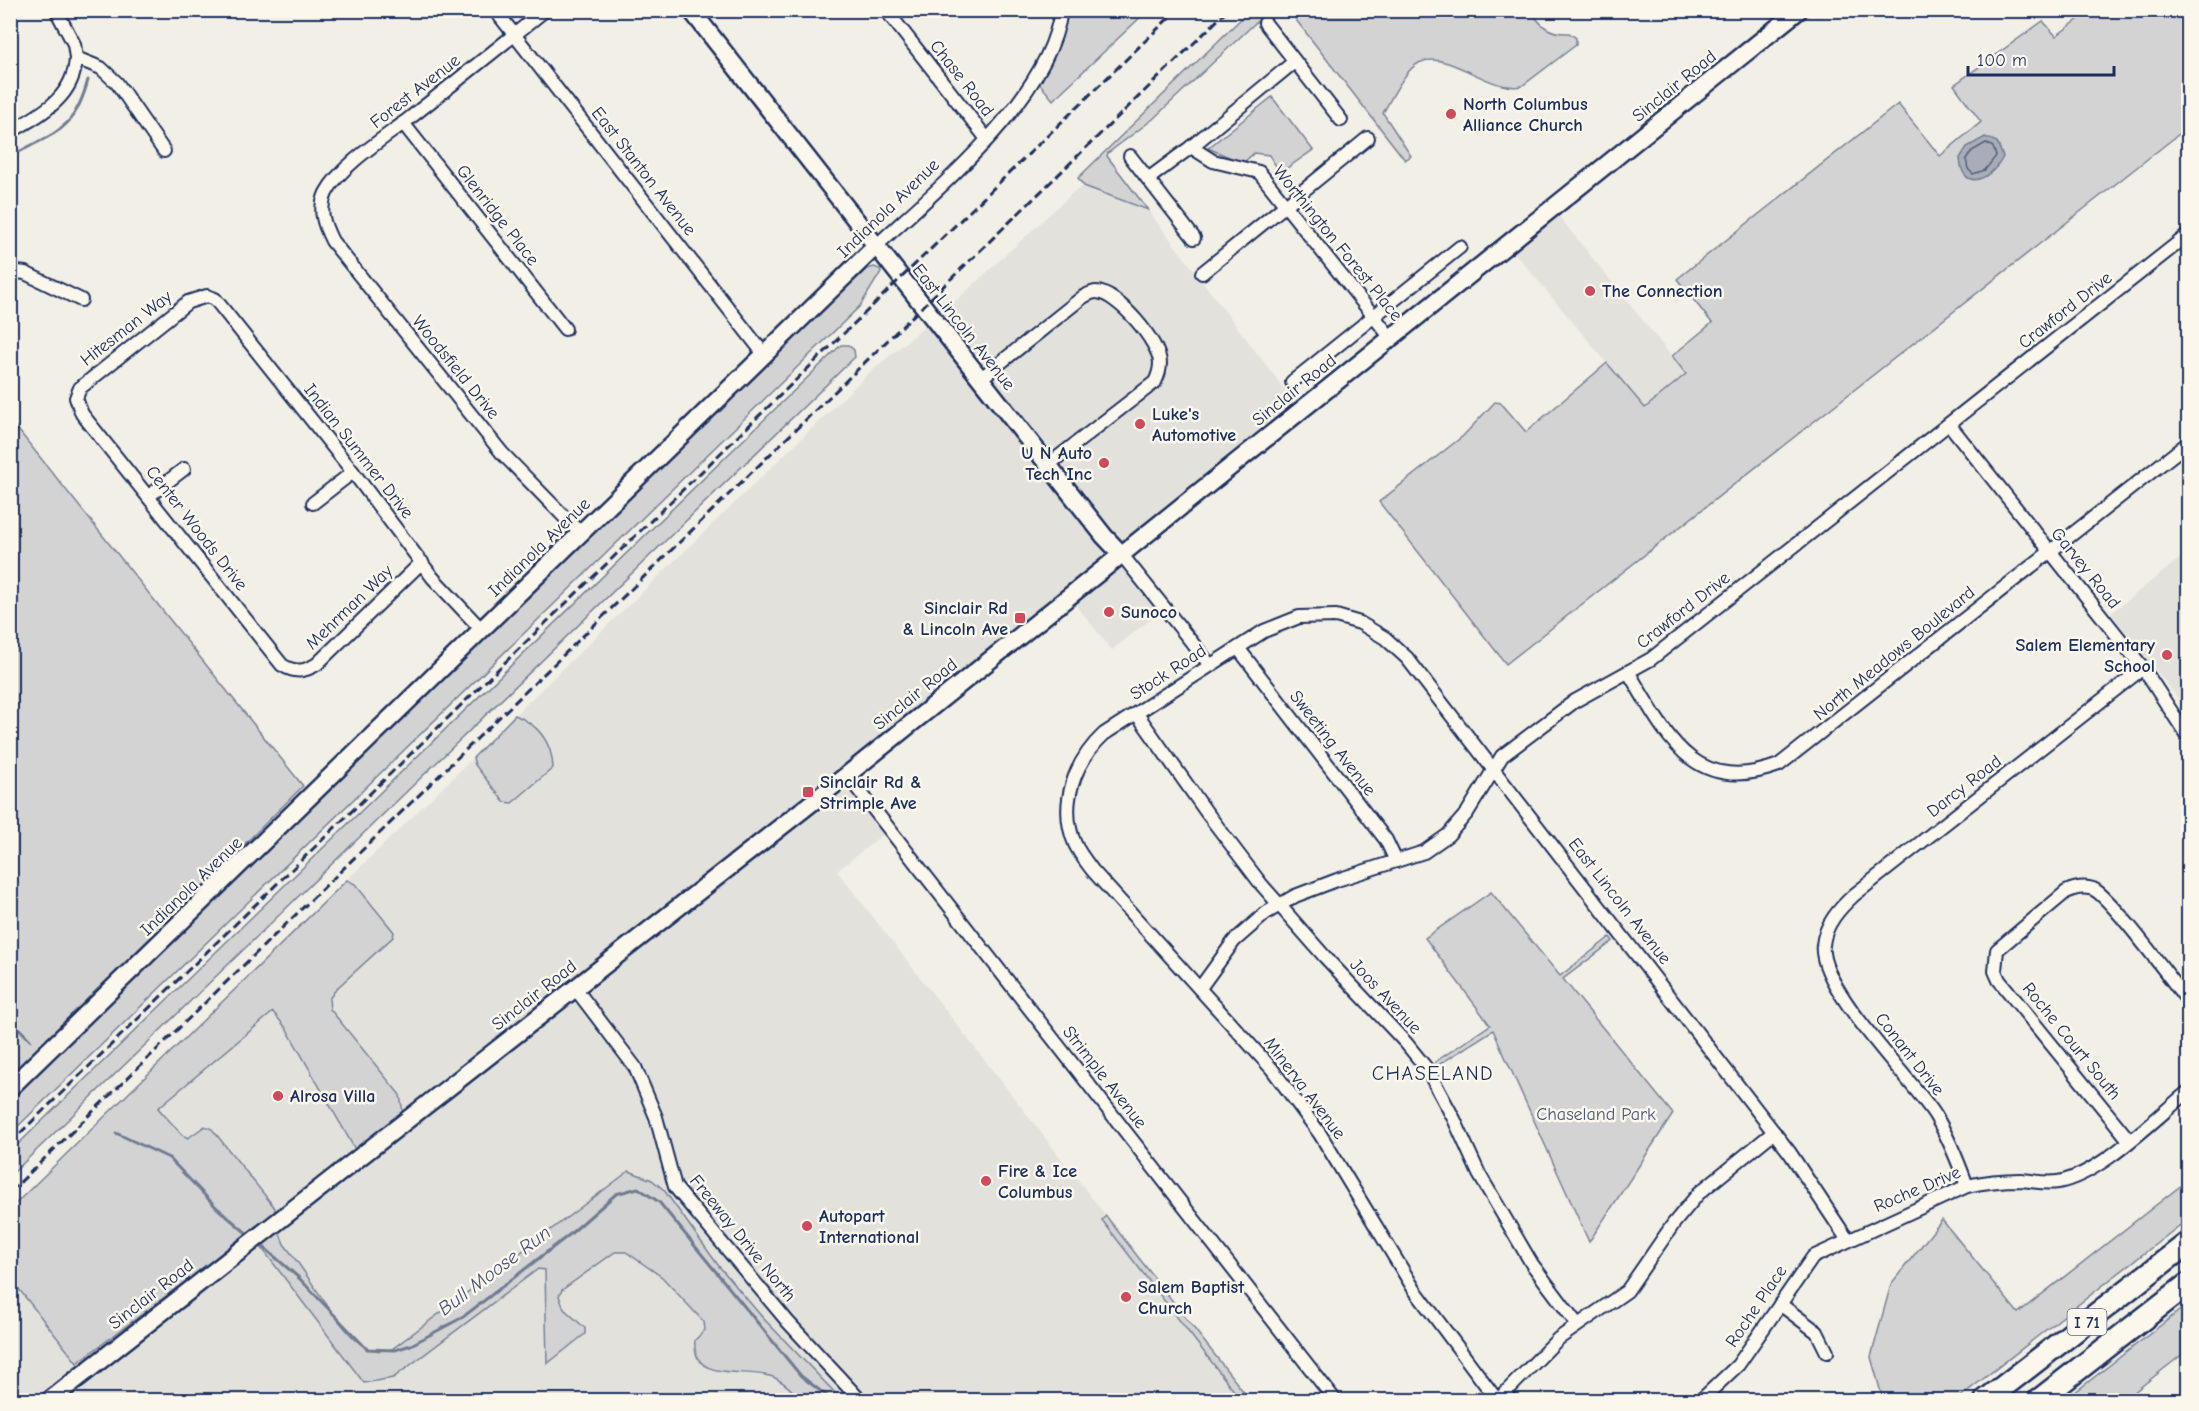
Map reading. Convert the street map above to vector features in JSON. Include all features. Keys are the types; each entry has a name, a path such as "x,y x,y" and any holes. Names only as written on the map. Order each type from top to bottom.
{"highway":[{"name":"I 71","path":"1986,1401 2188,1243"},
{"name":"I 71","path":"2039,1401 2188,1284"}],"main road":[{"name":"East Lincoln Avenue","path":"691,10 1048,465 1122,555"},
{"name":"Sinclair Road","path":"57,1398 254,1239 847,775 1799,10"},
{"name":"Indianola Avenue","path":"10,1088 876,246"}],"street":[{"name":"East Stanton Avenue","path":"495,10 764,354"},
{"name":"Forest Avenue","path":"321,211 326,194 336,179 545,10"},
{"name":"Chase Road","path":"886,10 987,139"},
{"name":"Indianola Avenue","path":"876,246 987,139 1013,110 1037,72 1057,30 1061,10"},
{"path":"10,132 43,113 63,96 75,74 74,44 61,12"},
{"path":"1265,23 1341,120"},
{"path":"76,58 101,68 117,83 164,151"},
{"path":"1148,179 1191,147 1294,62"},
{"name":"Glenridge Place","path":"403,123 565,329"},
{"path":"1202,273 1368,138"},
{"name":"Worthington Forest Place","path":"1191,147 1213,162 1259,172 1391,338"},
{"path":"1130,156 1194,238"},
{"name":"Woodsfield Drive","path":"321,211 324,226 332,241 458,401 502,453 581,534"},
{"name":"Crawford Drive","path":"1200,988 1234,941 1266,913 1337,880 1425,852 1448,835 1467,813 1502,756 1575,701 1629,673 1674,641 2188,235"},
{"path":"1292,382 1460,247"},
{"path":"10,272 25,273 81,300"},
{"path":"980,379 1095,292 1109,295 1136,321 1157,352 1160,363 1155,382 1048,465"},
{"name":"Hitesman Way","path":"76,398 87,381 188,302 207,296"},
{"name":"Indian Summer Drive","path":"207,296 221,304 433,578 482,630"},
{"name":"Center Woods Drive","path":"76,398 82,414 282,665 298,672"},
{"name":"Garvey Road","path":"1950,424 2143,668 2188,737"},
{"name":"North Meadows Boulevard","path":"1629,673 1658,723 1686,757 1726,774 1744,775 1762,771 1794,755 2188,443"},
{"path":"149,496 184,469"},
{"path":"313,503 353,472"},
{"name":"East Lincoln Avenue","path":"1122,555 1210,664"},
{"name":"Mehrman Way","path":"298,672 317,664 422,562"},
{"name":"East Lincoln Avenue","path":"1336,616 1360,623 1385,638 1407,658 1774,1132 1847,1239"},
{"name":"Stock Road","path":"1067,813 1076,769 1093,744 1104,734 1264,631 1299,617 1336,616"},
{"name":"Sweeting Avenue","path":"1238,648 1386,840 1396,861"},
{"name":"Darcy Road","path":"1822,945 1833,917 1854,895 2143,668"},
{"name":"Joos Avenue","path":"1137,714 1207,813 1280,906 1406,1043 1427,1070 1454,1119 1479,1174 1532,1264 1577,1324"},
{"name":"Strimple Avenue","path":"847,775 1335,1401"},
{"name":"Minerva Avenue","path":"1067,813 1075,845 1093,871 1272,1069 1305,1113 1414,1289 1498,1401"},
{"name":"Roche Court South","path":"2129,1140 1999,980 1994,961 1997,950 2066,892 2075,888 2085,888 2102,895 2188,1001"},
{"name":"Conant Drive","path":"1822,945 1827,971 1840,994 1934,1114 1948,1136 1967,1186"},
{"name":"Freeway Drive North","path":"575,988 635,1067 656,1117 675,1187 788,1322 860,1401"},
{"name":"Roche Drive","path":"1847,1239 1967,1186 1983,1182 2067,1180 2091,1170 2188,1092"},
{"path":"1498,1401 1558,1339 1627,1291 1674,1223 1699,1193 1774,1132"},
{"name":"Roche Place","path":"1701,1401 1738,1365 1813,1257 1847,1239"},
{"path":"1780,1304 1817,1332 1827,1352"}],"shaded area":[{"path":"1084,186 1148,210 1301,411 1123,553 1166,607 1112,650 1069,597 849,772 891,828 837,871 1106,1216 1102,1220 1241,1400 842,1400 762,1317 718,1265 664,1190 392,1349 376,1352 363,1346 345,1327 284,1244 274,1215 205,1126 188,1138 181,1135 158,1108 273,1012 286,1028 356,1151 400,1095 330,1009 329,999 337,988 393,937 355,884 347,880 473,758 475,765 532,722 515,715 868,374 960,297 1076,190"},
{"path":"1553,209 1686,374 1645,408 1508,245"},
{"name":"Salem Elementary School","path":"2188,552 2188,711 2111,613"},
{"path":"251,1233 364,1383 393,1378 538,1269 545,1270 547,1364 585,1328 564,1309 559,1296 562,1290 615,1252 626,1252 662,1277 704,1323 706,1330 695,1340 694,1351 776,1378 803,1400 11,1400 10,1279 77,1363"}],"green space":[{"path":"1250,10 1268,11 1153,119 1108,153 1107,156 1148,210 1084,186 1078,178"},
{"path":"1067,11 1147,11 1053,100 1039,83 1062,36"},
{"path":"1289,11 1531,11 1546,28 1569,33 1576,38 1576,45 1522,86 1508,86 1493,82 1448,63 1434,60 1421,62 1406,75 1383,113 1411,156 1405,160"},
{"path":"2090,11 2188,11 2188,127 1506,664 1379,502 1463,436 1495,402 1501,403 1526,432 1607,363 1645,408 1686,374 1672,356 1712,323 1677,279 1898,104 1940,156 1981,122 1954,85 2043,21 2056,36"},
{"path":"1272,97 1313,150 1277,175 1276,166 1269,155 1254,153 1243,163 1208,148"},
{"path":"874,267 880,269 881,272 860,306 11,1133 11,1096 796,333 867,269"},
{"path":"841,345 848,345 854,350 855,357 11,1175 11,1151"},
{"path":"11,421 303,786 11,1077"},
{"path":"515,715 531,724 543,736 550,750 553,768 512,803 504,802 475,765 473,758"},
{"path":"347,880 355,884 394,932 393,937 337,988 329,999 330,1009 400,1095 403,1113 356,1151 286,1028 273,1012 158,1108 182,1135 188,1138 205,1126 212,1129 275,1208 274,1215 77,1363 11,1279 11,1208"},
{"name":"Chaseland Park","path":"1491,892 1560,976 1610,937 1613,941 1563,979 1673,1114 1589,1242 1493,1030 1437,1066 1435,1062 1490,1025 1425,938"},
{"path":"629,1171 652,1180 664,1190 718,1265 762,1317 842,1400 803,1400 773,1377 722,1371 702,1363 696,1354 695,1340 705,1330 704,1322 662,1277 626,1252 615,1252 562,1290 559,1296 564,1309 585,1328 585,1334 547,1364 545,1270 538,1269 393,1378 364,1383 258,1243 278,1228 284,1244 334,1315 355,1340 372,1350 392,1349"},
{"path":"2188,1180 2188,1219 1956,1400 1883,1400 1871,1357 1891,1284 1942,1220 2018,1313"},
{"path":"1106,1216 1250,1400 1241,1400 1102,1220"},
{"path":"2188,1304 2188,1350 2124,1400 2065,1400"}],"water":[{"path":"1985,137 1997,142 2003,157 1992,172 1978,179 1972,179 1966,176 1962,169 1960,158 1967,147"}],"waterway":[{"path":"10,157 50,136 68,122 76,112 88,80"},
{"path":"10,1019 30,1040"},
{"name":"Bull Moose Run","path":"116,1133 169,1158 217,1208 250,1236"},
{"name":"Bull Moose Run","path":"260,1244 299,1278 367,1349 395,1350 411,1345 463,1317 569,1235 616,1194 638,1188 659,1202 801,1376 832,1400"}],"railway":[{"path":"10,1143 1177,10"},
{"path":"10,1192 1228,10"}],"place":[{"name":"North Columbus Alliance Church","path":"1451,114"},
{"name":"The Connection","path":"1590,291"},
{"name":"Luke's Automotive","path":"1140,424"},
{"name":"U N Auto Tech Inc","path":"1104,463"},
{"name":"Sunoco","path":"1109,612"},
{"name":"Sinclair Rd & Lincoln Ave","path":"1020,618"},
{"name":"Salem Elementary School","path":"2167,655"},
{"name":"Sinclair Rd & Strimple Ave","path":"808,792"},
{"name":"Alrosa Villa","path":"278,1096"},
{"name":"Fire & Ice Columbus","path":"986,1181"},
{"name":"Autopart International","path":"807,1226"},
{"name":"Salem Baptist Church","path":"1126,1297"}],"district":[{"name":"CHASELAND","path":"1433,1073"}]}
